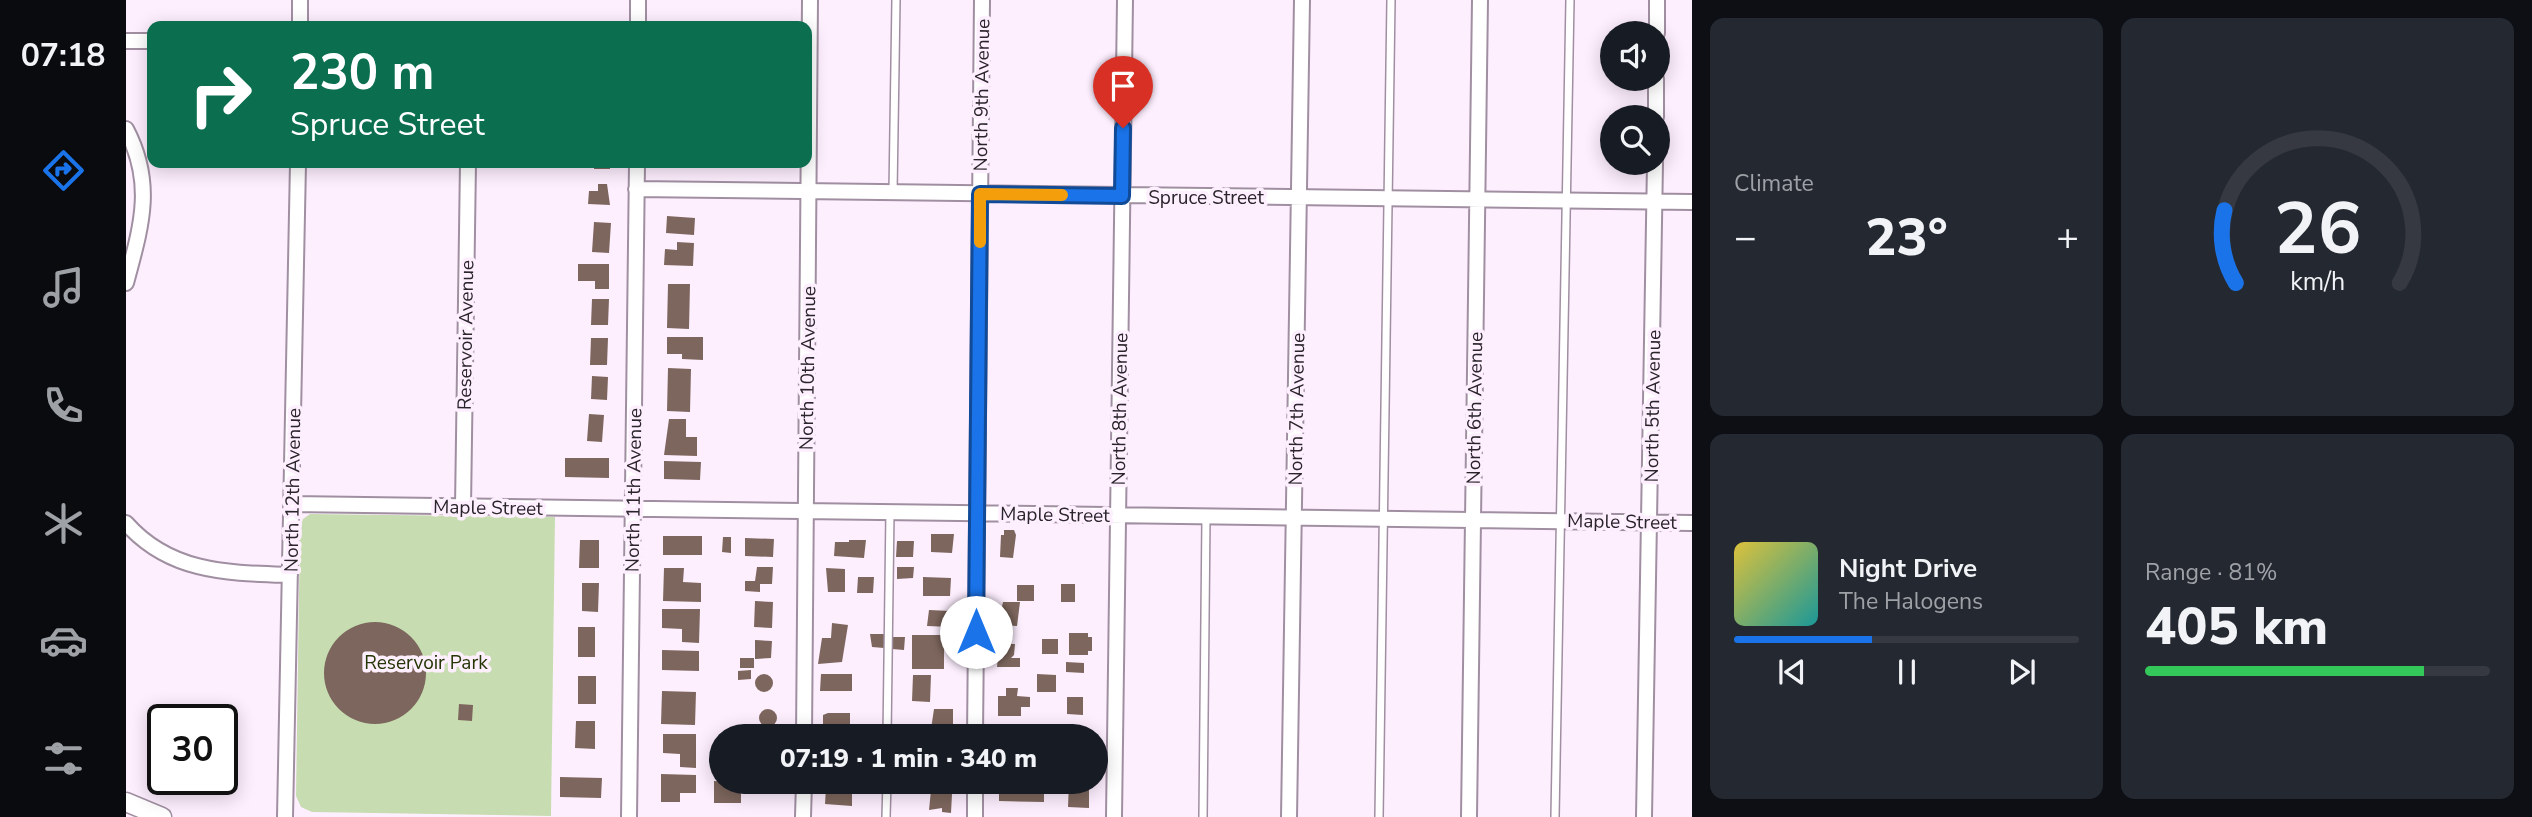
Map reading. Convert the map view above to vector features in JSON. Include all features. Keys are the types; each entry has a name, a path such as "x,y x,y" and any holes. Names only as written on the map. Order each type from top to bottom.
{"street":[{"path":"300,0 300,21"},
{"path":"638,0 638,21"},
{"name":"North 10th Avenue","path":"810,0 810,21"},
{"name":"North 9th Avenue","path":"975,724 982,0"},
{"name":"North 8th Avenue","path":"1114,817 1125,0"},
{"name":"North 7th Avenue","path":"1289,817 1303,0"},
{"name":"North 6th Avenue","path":"1469,817 1480,0"},
{"path":"1657,0 1657,21"},
{"path":"126,41 147,41"},
{"path":"126,129 135,146 144,186 144,206 126,283"},
{"name":"North 12th Avenue","path":"285,817 298,168"},
{"name":"Reservoir Avenue","path":"463,507 468,168"},
{"name":"North 11th Avenue","path":"629,817 636,168"},
{"name":"North 10th Avenue","path":"804,724 809,168"},
{"name":"North 5th Avenue","path":"1644,817 1655,175"},
{"name":"Spruce Street","path":"636,189 1692,202"},
{"name":"Maple Street","path":"292,504 1692,523"},
{"path":"126,523 154,548 184,565 212,572 290,575"},
{"path":"803,817 804,794"},
{"path":"975,794 975,817"},
{"path":"126,802 162,817"}],"lane":[{"path":"893,193 896,0"},
{"path":"1379,817 1391,0"},
{"path":"1555,817 1563,520 1570,0"},
{"path":"887,724 890,511"},
{"path":"1203,817 1206,516"},
{"path":"886,817 887,794"}],"green space":[{"name":"Reservoir Park","path":"310,514 555,517 551,816 312,812 301,807 296,796 300,528 303,519"}],"building":[{"path":"598,184 607,184 610,205 588,204 589,191 598,191"},
{"path":"667,216 695,218 694,235 666,233"},
{"path":"594,222 611,223 609,253 592,252"},
{"path":"677,242 694,243 693,266 664,265 665,249 677,250"},
{"path":"578,264 609,264 609,289 595,289 595,281 578,281"},
{"path":"668,284 690,284 689,329 667,328"},
{"path":"592,299 609,299 608,325 591,325"},
{"path":"667,337 703,337 703,360 682,359 682,354 667,354"},
{"path":"591,338 608,338 607,365 590,365"},
{"path":"668,368 691,369 690,412 667,411"},
{"path":"592,376 608,377 607,400 591,399"},
{"path":"589,414 604,415 602,442 587,441"},
{"path":"669,419 686,419 686,437 697,437 697,456 664,455"},
{"path":"565,458 609,458 609,478 565,477"},
{"path":"664,461 701,462 700,480 664,479"},
{"path":"1004,530 1014,530 1016,535 1013,558 1000,557 1001,535 1004,535"},
{"path":"931,534 954,534 952,553 931,552"},
{"path":"663,536 702,536 702,555 663,555"},
{"path":"723,537 731,537 731,553 722,552"},
{"path":"745,538 774,539 773,557 745,556"},
{"path":"580,540 599,540 599,568 579,568"},
{"path":"866,540 864,558 834,556 835,542"},
{"path":"897,541 914,541 913,557 896,557"},
{"path":"757,567 773,567 772,584 760,584 760,592 745,591 745,581 755,581"},
{"path":"897,567 914,567 913,578 897,579"},
{"path":"664,568 684,568 683,582 701,583 701,602 663,601"},
{"path":"826,568 845,569 845,592 828,592"},
{"path":"858,577 874,577 873,593 857,593"},
{"path":"923,577 951,578 950,596 923,596"},
{"path":"582,583 599,583 598,612 582,611"},
{"path":"1061,584 1075,584 1075,602 1061,602"},
{"path":"1017,585 1034,585 1034,601 1017,601"},
{"path":"755,601 773,602 772,628 754,627"},
{"path":"1003,602 1020,602 1017,626 998,625"},
{"path":"662,609 700,609 699,643 682,642 682,629 662,628"},
{"path":"929,610 951,611 951,627 927,626"},
{"path":"375,622 394,626 411,637 422,654 426,673 422,692 411,709 394,720 375,724 356,720 339,709 328,692 324,673 328,654 339,637 356,626"},
{"path":"832,623 848,625 842,662 818,664 822,638 831,638"},
{"path":"578,627 595,627 595,657 578,657"},
{"path":"1069,633 1088,633 1088,637 1092,637 1092,651 1088,651 1088,655 1069,655"},
{"path":"870,634 885,634 884,648 872,647"},
{"path":"912,635 944,635 944,669 912,669"},
{"path":"893,637 905,637 904,650 892,649"},
{"path":"1042,639 1058,639 1058,654 1042,654"},
{"path":"755,640 772,641 771,658 755,659"},
{"path":"999,644 1015,644 1011,658 1020,658 1020,667 997,667"},
{"path":"662,650 699,651 699,671 662,670"},
{"path":"740,658 754,658 754,668 740,668"},
{"path":"1066,662 1084,663 1084,673 1066,672"},
{"path":"751,670 751,679 738,680 738,671"},
{"path":"764,674 770,677 773,683 770,689 764,692 758,689 755,683 758,677"},
{"path":"821,674 852,674 852,691 820,691"},
{"path":"1037,674 1056,675 1056,692 1037,692"},
{"path":"913,675 931,675 930,702 912,701"},
{"path":"578,676 596,676 596,704 578,704"},
{"path":"1006,688 1018,688 1017,696 1030,697 1030,707 1021,707 1021,716 998,716 998,696 1006,696"},
{"path":"662,691 696,692 695,725 661,724"},
{"path":"1067,697 1083,697 1083,715 1067,714"},
{"path":"459,704 473,705 472,721 458,720"},
{"path":"768,709 776,715 774,724 762,724 759,718 762,712"},
{"path":"934,709 953,709 953,724 932,724"},
{"path":"850,713 850,724 823,724 823,715"},
{"path":"576,721 595,721 595,749 575,748"},
{"path":"663,734 696,734 696,768 680,767 680,754 663,753"},
{"path":"661,774 696,775 696,793 680,793 680,802 661,802"},
{"path":"560,777 602,778 601,798 560,797"},
{"path":"714,794 741,794 741,803 714,803"},
{"path":"826,794 852,794 852,806 825,804"},
{"path":"931,794 952,794 951,813 942,812 942,808 929,810"},
{"path":"999,794 1044,794 1044,802 999,801"},
{"path":"1069,794 1089,794 1089,808 1068,807"}],"slow traffic":[{"path":"980,242 980,194 1062,195"}],"route":[{"path":"976,632 980,194 1122,196 1123,128"}]}
